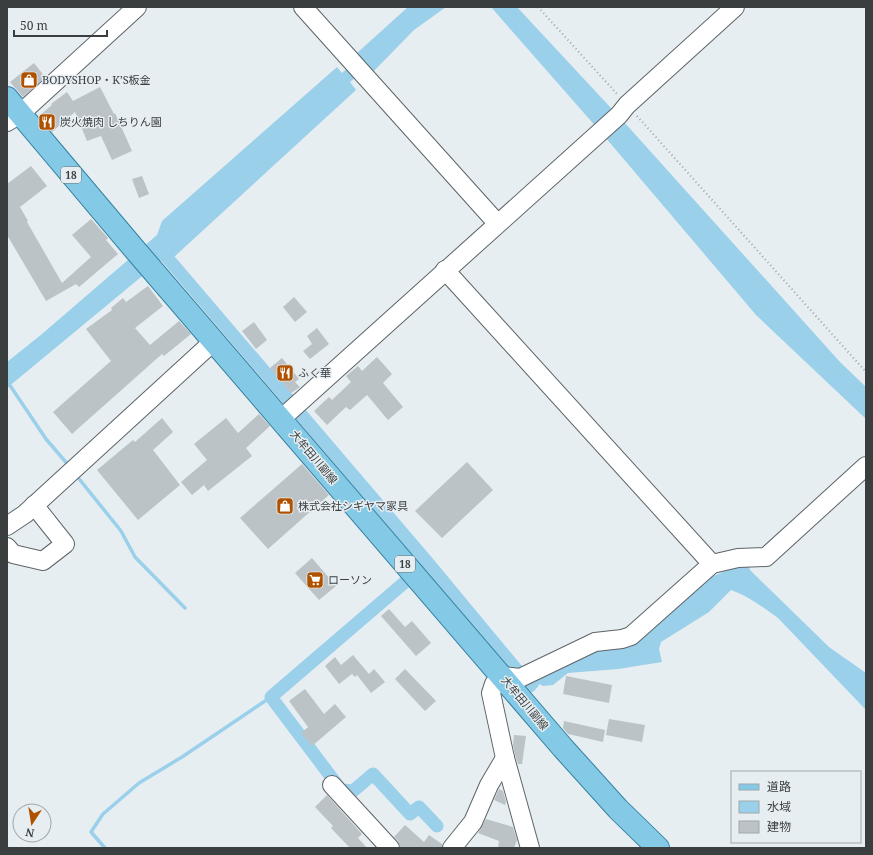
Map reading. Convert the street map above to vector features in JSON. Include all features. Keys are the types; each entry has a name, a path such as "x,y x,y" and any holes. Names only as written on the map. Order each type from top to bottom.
{"main road":[{"name":"大牟田川副線","path":"11,111 158,276 409,569 512,677 563,748 618,809 658,848"}],"street":[{"path":"11,111 137,7"},
{"path":"303,7 497,223"},
{"path":"281,419 594,137 735,7"},
{"path":"445,270 712,564"},
{"path":"7,526 34,505 214,341"},
{"path":"530,848 505,758 490,693 494,684 512,677 538,670 595,642 622,639 631,636 712,564 738,558 766,557 866,466"},
{"path":"7,547 12,554 43,561 65,544 34,505"},
{"path":"452,848 473,822 489,785 505,758"},
{"path":"332,785 390,848"}],"path":[{"path":"538,7 623,110 866,372"}],"water":[{"path":"408,7 446,7 414,30 372,73 368,68 350,82 356,90 174,257 168,260 164,258 7,388 7,362 42,334 157,235 162,221 337,67 342,73 359,57 357,53"},
{"path":"491,7 517,7 624,122 840,362 866,387 866,419 756,315 605,137"},
{"path":"748,564 750,570 829,647 866,673 866,710 778,618 761,606 731,590 709,612 661,642 659,649 662,662 618,669 568,673 553,685 543,686 534,681 531,677 592,647 630,647 705,580 727,570"}],"building":[{"name":"BODYSHOP・K’S板金","path":"34,63 45,77 23,97 10,82"},
{"path":"100,87 114,114 115,113 132,151 112,160 101,136 87,141 75,112 52,132 39,116 52,105 51,104 67,92 73,101"},
{"path":"31,166 47,186 20,207 62,283 91,257 72,235 91,219 108,238 106,240 118,254 79,287 76,284 46,301 7,235 7,184"},
{"path":"142,176 149,194 139,198 132,179"},
{"path":"148,286 163,306 135,328 150,345 179,321 191,334 164,356 162,354 72,434 53,412 111,361 86,329 112,310 111,308 123,298 126,302"},
{"path":"294,297 307,312 295,322 283,307"},
{"path":"254,322 267,340 256,349 242,331"},
{"path":"317,328 329,344 310,359 303,351 312,344 307,336"},
{"path":"377,357 392,374 383,383 403,407 388,420 367,395 350,410 346,407 327,425 314,411 329,397 332,400 351,382 346,376 358,366 362,371"},
{"name":"ふく華","path":"282,358 299,379 295,382 300,387 291,393 270,368"},
{"path":"259,414 270,426 246,448 252,456 208,491 204,485 192,495 181,482 207,460 194,444 226,418 238,433"},
{"path":"162,418 173,432 153,450 180,485 138,520 97,470 133,440 135,442"},
{"path":"467,462 493,490 442,538 415,511"},
{"name":"株式会社シギヤマ家具","path":"302,464 329,495 268,549 240,518"},
{"name":"ローソン","path":"312,558 336,586 319,600 295,573"},
{"path":"389,609 405,627 412,621 431,643 416,656 381,616"},
{"path":"353,655 369,674 374,669 385,682 371,693 357,675 355,677 352,674 339,684 325,666 335,657 341,665"},
{"path":"405,669 436,701 425,711 395,679"},
{"path":"566,676 612,685 609,703 563,694"},
{"path":"305,689 324,714 335,704 346,717 312,746 301,733 308,727 289,701"},
{"path":"609,719 645,725 642,742 606,735"},
{"path":"564,721 605,730 603,742 568,734 563,728"},
{"path":"514,735 526,736 522,764 518,764 515,755 513,745"},
{"path":"499,789 503,791 506,802 505,805 494,800"},
{"path":"327,795 362,834 358,838 367,848 350,848 331,828 333,826 315,807"},
{"path":"486,819 513,827 517,840 514,848 498,848 499,841 478,833"},
{"path":"405,825 424,842 429,835 442,844 442,848 400,848 398,841 394,837"}],"waterway":[{"path":"158,247 428,563 530,686 534,681"},
{"path":"7,381 46,439 70,467"},
{"path":"76,475 121,531 135,557 185,608"},
{"path":"419,570 271,697 341,790 353,791 373,774 410,814 419,807 437,826"},
{"path":"105,848 91,832 103,814 139,783 182,757 271,697"}],"place":[{"name":"BODYSHOP・K’S板金","path":"29,80"},
{"name":"炭火焼肉 しちりん園","path":"47,122"},
{"name":"ふく華","path":"285,373"},
{"name":"株式会社シギヤマ家具","path":"285,506"},
{"name":"ローソン","path":"315,580"}]}
